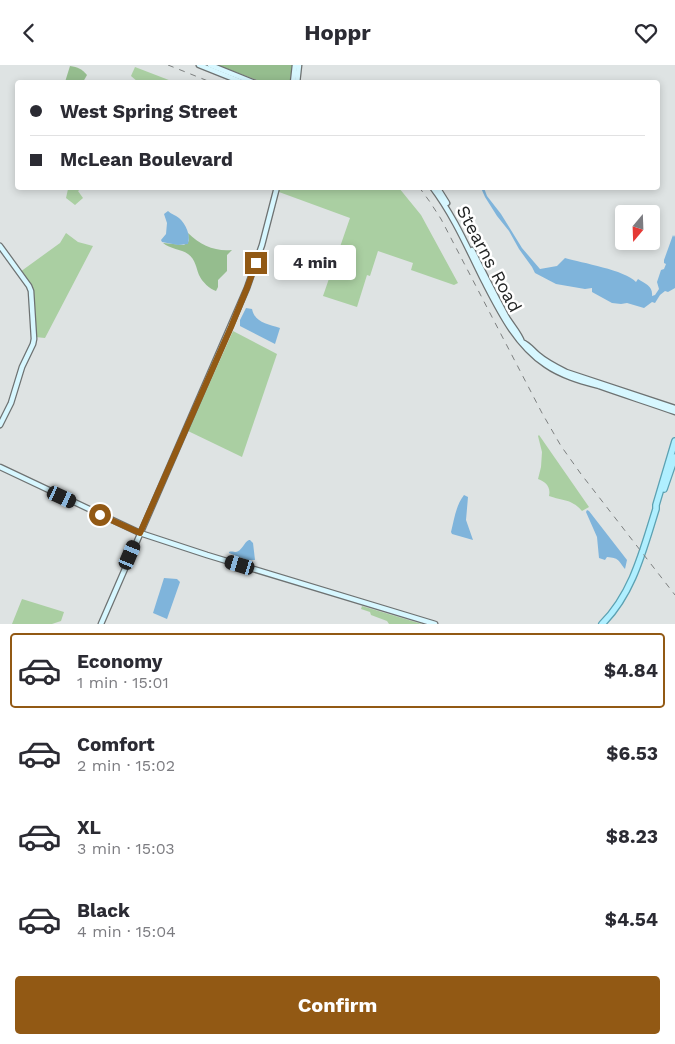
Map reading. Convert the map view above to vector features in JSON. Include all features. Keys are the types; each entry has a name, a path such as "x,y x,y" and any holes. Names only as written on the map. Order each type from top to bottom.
{"main road":[{"path":"199,65 236,80"},
{"path":"210,65 248,80"},
{"path":"293,80 295,65"},
{"path":"297,80 299,65"},
{"path":"101,624 247,288 262,245 276,190"},
{"name":"Stearns Road","path":"434,190 452,218 495,303 516,338 527,344 553,366 566,372 675,408"},
{"name":"Stearns Road","path":"439,190 451,209 510,323 524,346 535,357 570,378 675,412"},
{"path":"0,246 31,291 34,339 22,367 11,403 0,425"},
{"path":"656,509 655,507 675,441"},
{"path":"602,624 619,604 631,583 675,457"},
{"path":"0,467 140,533 435,624"}],"green space":[{"path":"217,65 292,65 290,80 257,80"},
{"path":"70,66 80,69 87,75 84,80 66,80"},
{"path":"135,67 169,80 136,80 131,76"},
{"path":"68,190 79,190 78,191 83,198 75,205 66,198"},
{"path":"279,190 401,190 421,215 458,283 454,285 411,270 413,263 378,251 370,276 367,275 357,307 323,296 350,218 279,192"},
{"path":"66,233 78,242 93,246 45,338 35,337 33,298 20,272 60,243"},
{"path":"188,233 208,247 232,250 227,255 227,271 218,280 216,291 202,280 191,256 163,243 184,245 189,241"},
{"path":"233,331 277,354 242,457 188,431"},
{"path":"539,435 589,507 582,511 571,502 549,496 547,485 538,479 542,452"},
{"path":"22,599 64,612 61,621 52,624 12,624"},
{"path":"362,606 422,624 389,624 387,621 361,609"}],"water":[{"path":"482,190 485,190 522,248 540,269 557,266 565,258 613,270 636,282 638,279 650,288 652,296 659,289 657,282 661,270 664,269 666,264 664,260 673,235 674,237 675,235 675,288 668,292 665,291 655,303 652,302 644,308 627,303 612,303 592,292 592,288 585,289 556,284 535,273"},
{"path":"168,211 184,223 188,234 188,244 178,245 162,242 161,240 166,234 167,223 164,214"},
{"path":"246,308 252,309 259,320 280,328 275,344 240,326 240,320"},
{"path":"464,495 468,497 466,520 473,540 452,534 451,532 457,508"},
{"path":"587,510 627,560 625,569 616,559 607,557 605,560 599,558 597,537 586,512"},
{"path":"249,540 253,543 255,560 247,560 229,553 238,551"},
{"path":"164,578 177,579 180,582 167,619 153,613"}],"railway":[{"path":"168,65 206,80"},
{"path":"421,190 441,219 561,446 675,595"}],"route":[{"path":"100,515 140,533 231,327 256,263"}]}
